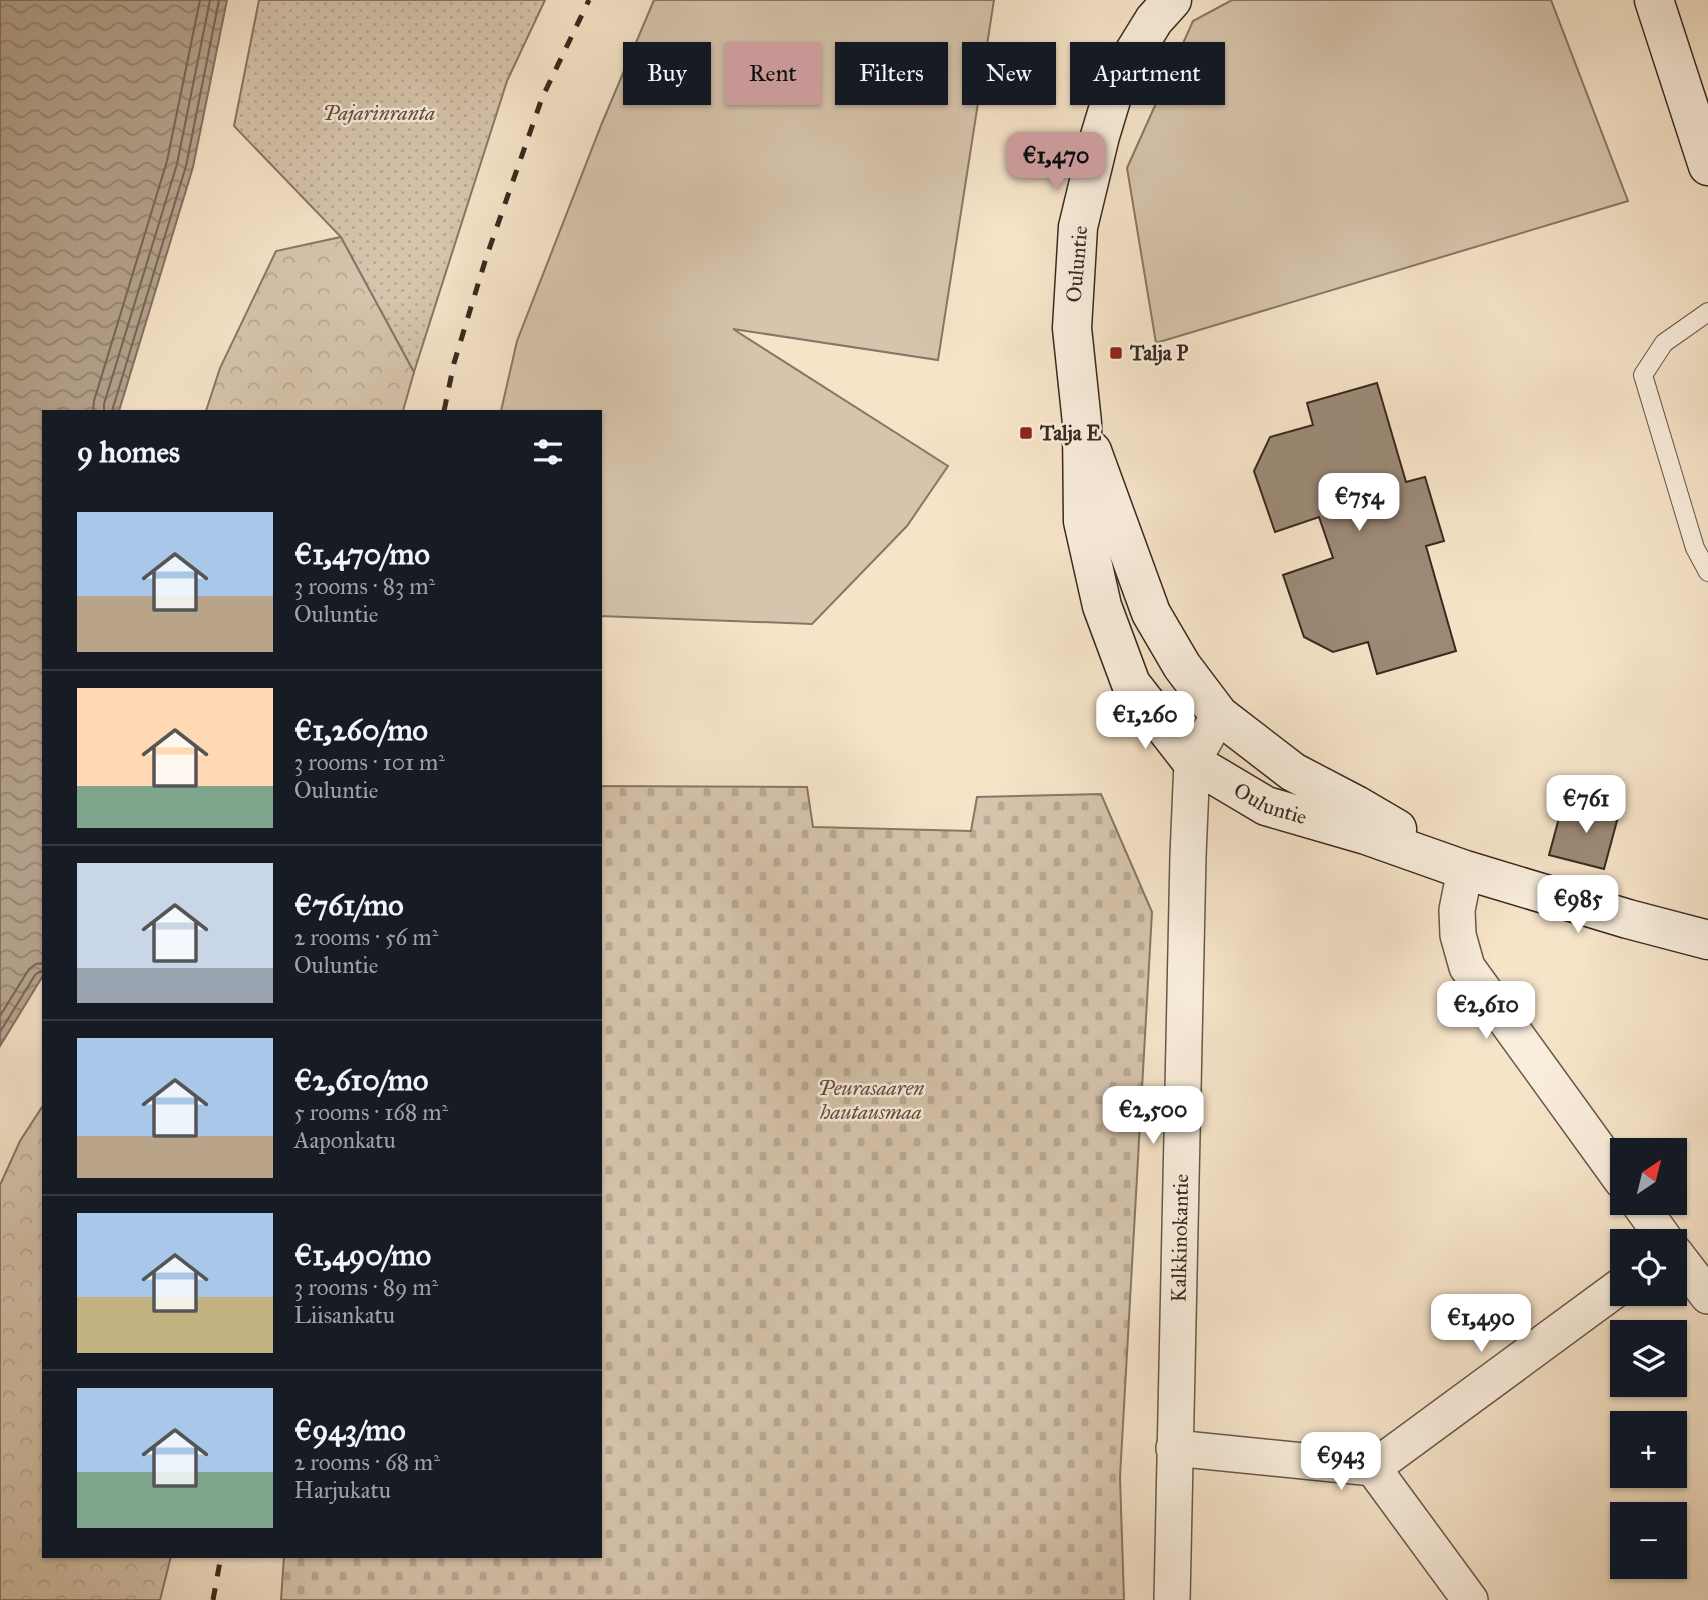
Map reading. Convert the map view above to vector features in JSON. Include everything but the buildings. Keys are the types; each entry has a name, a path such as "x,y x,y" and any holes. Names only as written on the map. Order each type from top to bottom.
{"main road":[{"name":"Ouluntie","path":"1172,0 1154,20 1117,80 1100,135 1078,227 1072,328 1082,423 1083,521 1102,606 1130,684 1192,762 1266,806 1366,835 1465,870 1708,940"},
{"path":"1654,0 1708,166"},
{"name":"Ouluntie","path":"1082,423 1151,613 1182,666 1219,715 1293,772 1356,805 1465,870"}],"street":[{"name":"Kalkkinokantie","path":"1172,1600 1192,762 1219,715"},
{"path":"1465,870 1457,910 1458,935 1467,967 1610,1164"},
{"path":"1687,1268 1708,1296"},
{"path":"1174,1448 1373,1468 1610,1294"},
{"path":"1373,1468 1471,1600"}],"lane":[{"path":"1708,312 1664,343 1643,375 1695,548 1708,572"}],"green space":[{"name":"Pajarinranta","path":"259,0 545,0 507,81 414,372 341,237 234,126"},
{"path":"654,0 994,0 987,42 962,42 962,105 978,105 938,360 733,329 948,466 907,526 812,624 602,616 602,410 501,410 517,341 623,73 623,105 711,105 711,42 636,42"},
{"path":"1232,0 1551,0 1628,201 1156,343 1127,168 1155,105 1225,105 1225,42 1184,42 1193,21"},
{"path":"341,237 414,372 403,410 206,410 220,368 276,251"},
{"name":"Peurasaaren hautausmaa","path":"602,786 807,787 813,827 971,831 977,797 1101,794 1152,912 1120,1477 1124,1600 281,1600 284,1558 602,1558"},
{"path":"42,1107 42,1558 170,1558 160,1600 0,1600 0,1185 20,1141"}],"water":[{"path":"0,0 227,0 193,167 119,410 42,410 42,977 0,1046"}],"railway":[{"path":"444,410 454,363 486,258 542,98 589,0"},
{"path":"213,1600 221,1558"}],"place":[{"name":"Talja P","path":"1116,353"},
{"name":"Talja E","path":"1026,433"}]}
